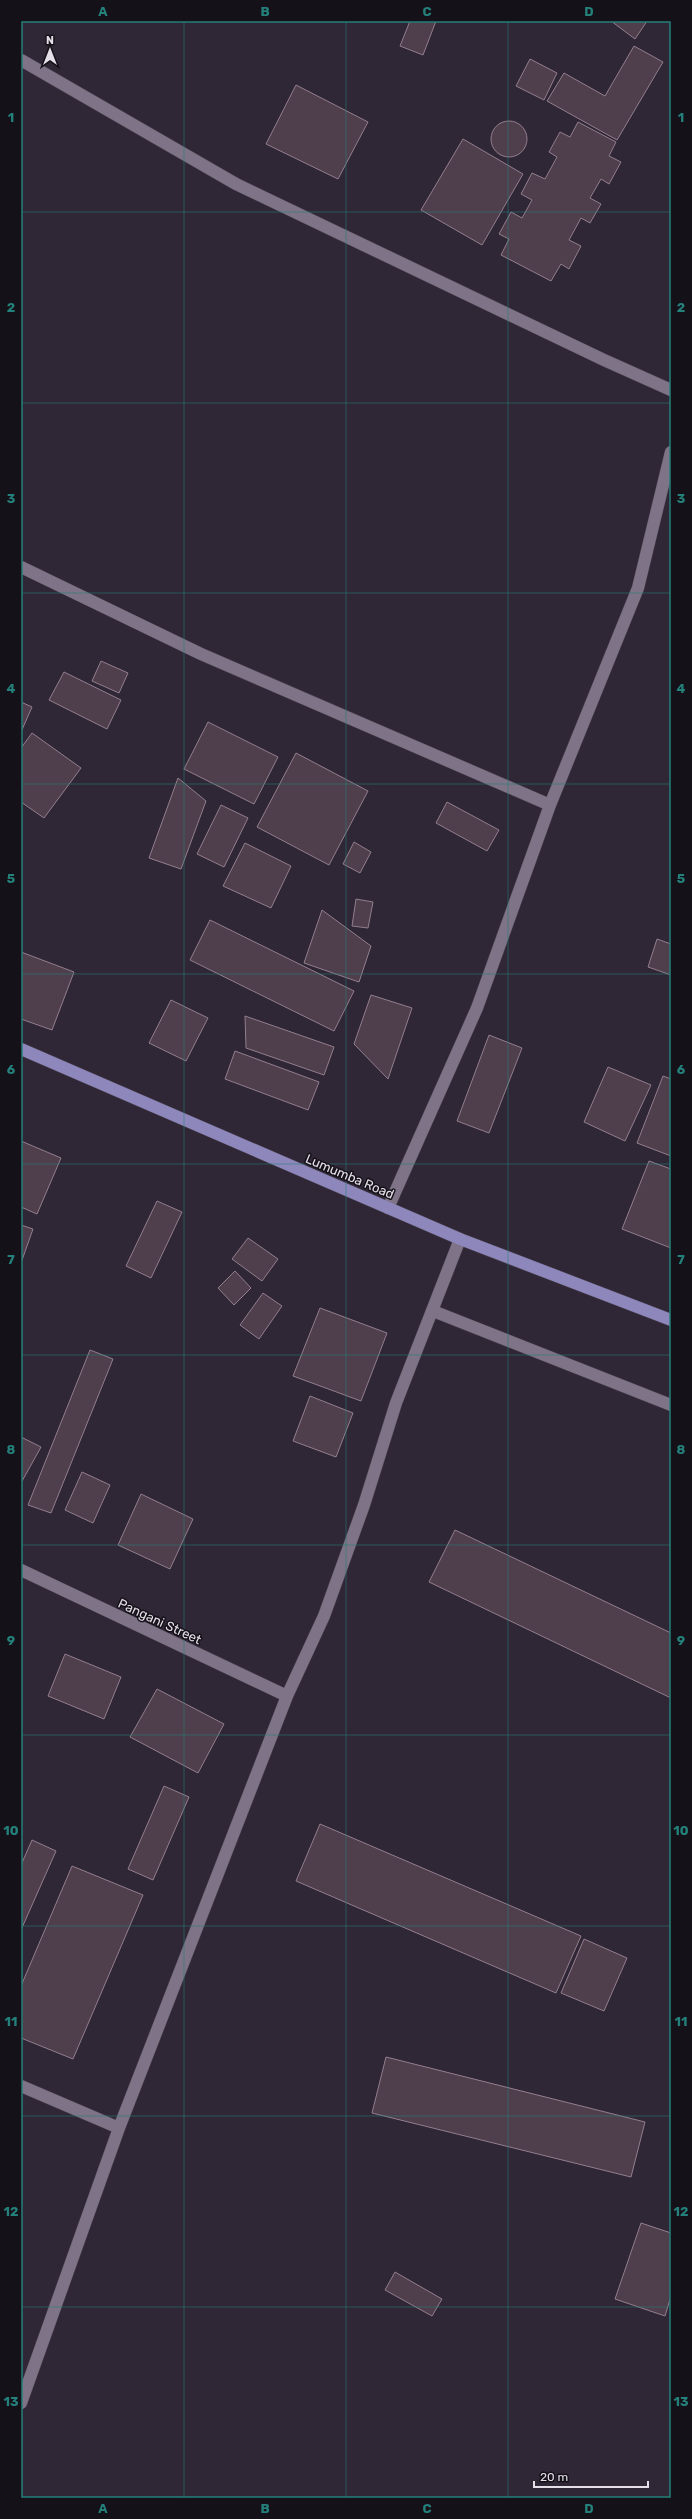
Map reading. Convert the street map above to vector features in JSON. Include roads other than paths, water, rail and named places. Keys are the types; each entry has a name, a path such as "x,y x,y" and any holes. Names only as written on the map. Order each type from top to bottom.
{"main road":[{"name":"Lumumba Road","path":"21,1049 460,1239 671,1320"}],"street":[{"path":"21,60 236,184 604,360 671,390"},
{"path":"388,1208 477,1008 550,805 638,588 671,452"},
{"path":"21,567 201,654 550,805"},
{"path":"21,2403 119,2128 287,1696 324,1616 364,1505 396,1403 460,1239"},
{"path":"433,1311 671,1405"},
{"name":"Pangani Street","path":"21,1570 287,1696"},
{"path":"21,2086 119,2128"}]}
